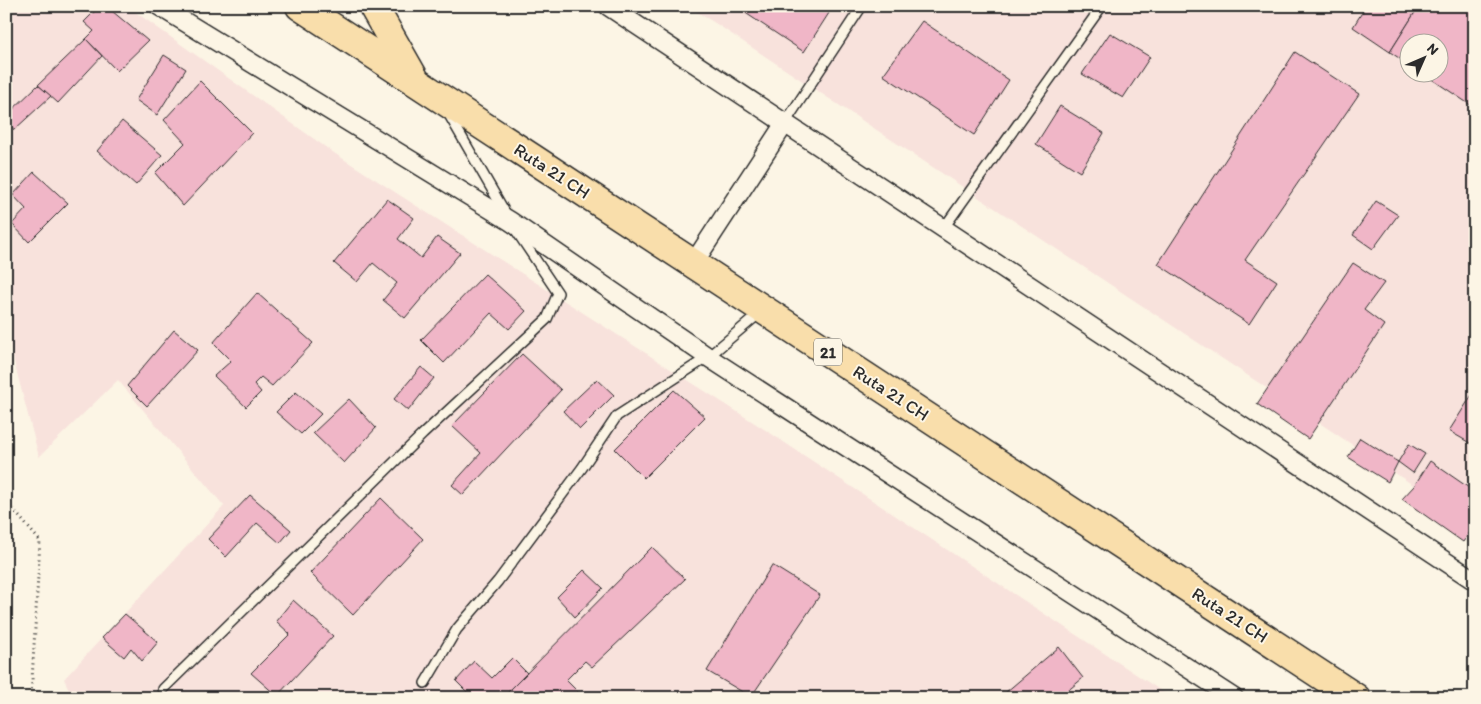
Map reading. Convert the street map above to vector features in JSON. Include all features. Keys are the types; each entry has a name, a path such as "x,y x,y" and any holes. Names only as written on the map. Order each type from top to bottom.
{"highway":[{"name":"Ruta 21 CH","path":"300,6 1356,698"},
{"path":"373,6 428,90"}],"street":[{"path":"159,6 510,221 708,357 1234,698"},
{"path":"608,6 1475,581"},
{"path":"693,264 785,123"}],"lane":[{"path":"785,123 862,6"},
{"path":"943,229 1102,6"},
{"path":"163,689 423,434 548,319 558,294 428,90"},
{"path":"425,683 457,630 498,582 582,468 617,416 670,384 708,357 763,310"}],"path":[{"path":"6,501 40,541 32,698"}],"shaded area":[{"path":"6,6 127,6 331,151 767,431 1172,698 73,698 64,679 224,506 118,380 39,457 6,331"},
{"path":"687,6 1475,6 1475,526 715,23"}],"building":[{"path":"100,6 106,6 148,41 117,71 86,39 94,31 84,22"},
{"path":"735,6 819,6 829,13 804,52"},
{"path":"1366,6 1419,6 1403,32 1398,32 1398,39 1390,52 1353,27"},
{"path":"1419,6 1475,6 1475,108 1436,82 1448,82 1448,32 1403,32"},
{"path":"922,21 1009,80 974,135 883,75"},
{"path":"1110,33 1150,57 1123,98 1082,74"},
{"path":"86,39 102,56 58,103 38,85"},
{"path":"1398,39 1398,57 1390,52"},
{"path":"1295,52 1359,94 1245,260 1277,281 1249,324 1158,264"},
{"path":"164,55 186,69 157,115 136,100"},
{"path":"200,81 252,133 183,206 155,173 185,143 164,120"},
{"path":"38,85 51,96 14,130 6,116"},
{"path":"1060,106 1104,133 1080,172 1036,144"},
{"path":"122,121 162,155 136,185 97,151"},
{"path":"34,172 68,203 29,242 12,224 26,209 13,195"},
{"path":"387,199 414,218 398,239 421,258 437,237 460,253 405,318 383,300 397,283 373,263 357,282 334,263"},
{"path":"1376,201 1398,215 1373,249 1353,235"},
{"path":"1353,263 1384,283 1364,310 1384,325 1308,439 1257,404"},
{"path":"485,274 526,311 509,329 491,313 444,363 421,340"},
{"path":"257,293 313,343 272,386 261,377 254,384 261,392 246,407 214,376 231,361 213,343"},
{"path":"174,330 198,350 147,406 127,386"},
{"path":"522,354 561,390 463,495 452,485 481,453 452,426"},
{"path":"421,367 434,378 408,411 394,399"},
{"path":"597,379 614,395 580,429 563,411"},
{"path":"674,390 705,417 644,478 615,449"},
{"path":"1475,390 1475,446 1449,431"},
{"path":"296,392 321,414 301,434 276,412"},
{"path":"349,399 376,428 344,463 313,433"},
{"path":"1360,438 1398,462 1388,482 1348,457"},
{"path":"1409,444 1425,454 1413,473 1398,462"},
{"path":"1430,461 1475,492 1475,525 1463,542 1402,499 1414,486"},
{"path":"250,495 291,530 280,543 257,523 226,557 208,539"},
{"path":"381,498 423,539 353,615 310,573"},
{"path":"652,547 685,579 592,667 585,661 566,680 584,698 502,698"},
{"path":"772,565 820,595 751,697 707,671"},
{"path":"584,570 603,588 575,617 557,597"},
{"path":"293,600 333,636 277,696 251,673 290,634 276,621"},
{"path":"125,614 158,642 142,661 131,648 124,657 102,638"},
{"path":"1059,647 1083,678 1059,698 999,698"},
{"path":"512,658 527,673 502,698 473,698 456,681 474,661 492,678"}]}
